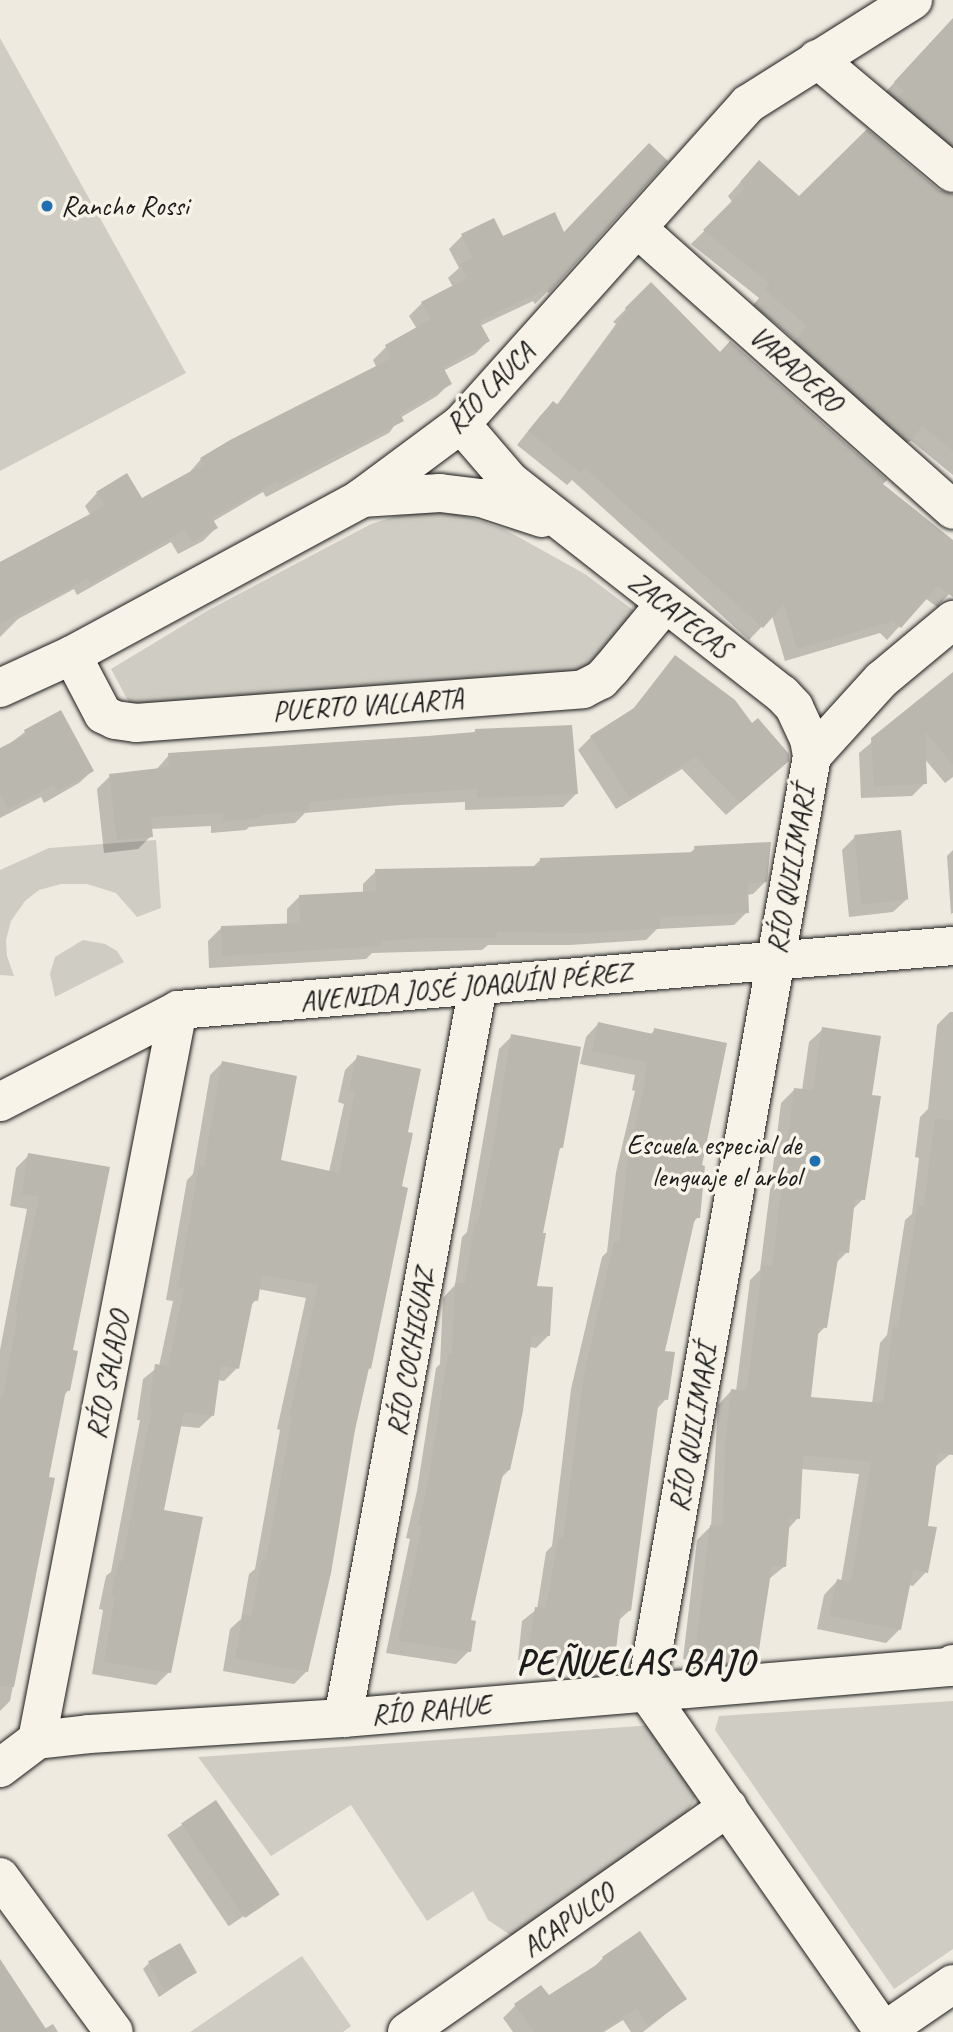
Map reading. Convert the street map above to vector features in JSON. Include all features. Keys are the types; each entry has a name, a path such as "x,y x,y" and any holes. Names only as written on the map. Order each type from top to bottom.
{"street":[{"name":"RÍO LAUCA","path":"0,688 72,655 360,499 461,424 748,104 913,0"},
{"path":"817,59 953,173"},
{"name":"VARADERO","path":"638,229 953,510"},
{"name":"ZACATECAS","path":"461,424 510,481 782,694 802,722 812,756"},
{"name":"ZACATECAS","path":"360,499 440,493 481,498 515,507 579,535"},
{"name":"PUERTO VALLARTA","path":"72,655 103,714 115,720 136,723 583,689 601,680 665,604"},
{"path":"812,756 872,689 906,656 953,620"},
{"name":"ZACATECAS","path":"782,694 820,701 855,696 872,689"},
{"name":"RÍO QUILIMARÍ","path":"646,1691 812,756"},
{"name":"AVENIDA JOSÉ JOAQUÍN PÉREZ","path":"0,1102 178,1010 953,946"},
{"name":"RÍO COCHIGUAZ","path":"343,1718 478,986"},
{"name":"RÍO SALADO","path":"37,1741 178,1010"},
{"name":"RÍO RAHUE","path":"0,1768 37,1741 89,1734 343,1718 646,1691 952,1658"},
{"path":"646,1691 884,2032 953,1984"},
{"name":"ACAPULCO","path":"407,2032 727,1807"},
{"path":"0,1877 114,2032"}],"shaded area":[{"name":"Rancho Rossi","path":"0,38 186,373 0,471"},
{"path":"431,512 459,514 504,529 585,574 633,610 635,617 594,677 133,710 111,669 207,611 371,524 397,516"},
{"path":"156,840 161,908 137,917 116,893 87,884 61,884 39,890 25,901 11,921 6,940 7,956 14,976 0,975 0,870 49,848"},
{"path":"83,940 105,944 117,951 124,962 55,997 50,974 55,957"},
{"path":"953,1701 953,1949 894,1989 715,1730 719,1716"},
{"path":"654,1725 697,1792 694,1802 685,1814 512,1936 488,1920 473,1891 427,1921 351,1805 271,1856 198,1757"},
{"path":"302,1956 351,2026 343,2032 190,2032"}],"building":[{"path":"953,18 953,144 898,98 904,91 894,82"},
{"path":"867,129 939,190 953,194 953,451 922,426 910,442 795,340 807,326 765,290 770,284 703,230 745,188 740,182 759,160 799,196"},
{"path":"649,143 668,161 550,292 546,289 479,321 490,341 443,367 452,384 400,414 404,421 279,485 277,481 212,518 218,528 192,542 185,530 91,584 88,578 0,624 0,562 105,506 96,492 127,473 142,498 204,464 200,458 230,440 392,358 385,345 431,319 421,302 467,278 460,264 473,258 461,234 494,218 503,236 555,212 564,232"},
{"path":"651,282 720,352 730,341 887,480 883,484 953,540 953,597 938,586 901,628 893,621 797,649 784,604 763,628 585,468 581,473 528,431 553,401 558,405 627,311 625,308"},
{"path":"675,655 735,700 752,723 758,718 789,754 789,761 740,803 696,757 630,798 590,736 634,708"},
{"path":"953,672 953,765 925,731 927,784 874,786 871,738"},
{"path":"61,710 94,771 58,791 54,785 8,809 0,793 0,748 26,735 24,730"},
{"path":"572,725 578,794 477,798 477,789 309,802 309,811 260,815 261,818 223,821 223,813 151,817 153,837 117,840 109,774 169,767 168,753 428,736 475,732 475,729"},
{"path":"901,830 908,900 862,905 854,835"},
{"path":"771,842 767,882 748,883 749,913 660,917 660,928 584,933 497,932 497,938 423,938 381,941 381,946 222,956 221,926 300,923 299,895 376,891 375,869 540,866 540,858 695,852 694,846"},
{"path":"598,1022 653,1034 654,1028 727,1043 702,1165 705,1166 700,1218 695,1218 665,1351 675,1352 668,1400 659,1399 631,1611 621,1609 615,1658 529,1648 535,1607 546,1608 558,1538 563,1538 584,1375 614,1242 619,1243 628,1158 646,1078 647,1062 592,1051"},
{"path":"822,1027 881,1036 872,1095 881,1096 865,1200 855,1199 849,1253 839,1252 827,1328 819,1327 811,1397 883,1403 893,1327 898,1328 918,1205 924,1206 935,1119 953,1120 953,1455 938,1453 928,1526 937,1527 928,1573 913,1570 901,1630 829,1616 837,1579 851,1582 871,1462 803,1455 800,1519 790,1518 786,1567 772,1566 758,1656 696,1646 710,1525 723,1526 725,1447 731,1389 747,1391 762,1265 772,1266 794,1088 813,1090"},
{"path":"511,1034 581,1047 563,1148 560,1147 543,1233 546,1233 537,1286 553,1287 550,1336 532,1335 523,1411 510,1470 504,1469 471,1620 476,1621 471,1652 398,1641 422,1526 418,1525 429,1477 448,1353 452,1354 455,1283 465,1283 475,1222 478,1223 495,1136"},
{"path":"357,1055 421,1069 408,1132 413,1133 402,1186 408,1188 371,1369 369,1368 355,1430 331,1573 308,1672 235,1658 243,1614 251,1616 262,1560 266,1560 292,1417 289,1417 318,1285 262,1275 258,1301 253,1300 239,1369 221,1365 214,1416 184,1412 164,1510 203,1517 171,1673 104,1662 115,1597 111,1596 119,1561 122,1562 152,1408 149,1407 155,1364 168,1366 184,1288 178,1287 199,1165 204,1166 222,1061 297,1076 281,1160 339,1173 355,1091 349,1090"},
{"path":"28,1153 110,1167 73,1350 78,1351 70,1391 66,1390 49,1477 55,1478 14,1687 0,1686 0,1397 3,1397 18,1314 15,1313 39,1197 22,1194"},
{"path":"216,1800 280,1895 245,1918 181,1823"},
{"path":"640,1931 687,1999 648,2026 637,2008 600,2032 534,2032 514,2004 541,1985 549,1995 604,1960 602,1957"},
{"path":"180,1943 197,1972 165,1991 148,1962"},
{"path":"0,1959 48,2032 0,2032"}],"place":[{"name":"Rancho Rossi","path":"47,206"},
{"name":"Escuela especial de lenguaje el arbol","path":"815,1161"}],"district":[{"name":"PEÑUELAS BAJO","path":"636,1663"}]}
